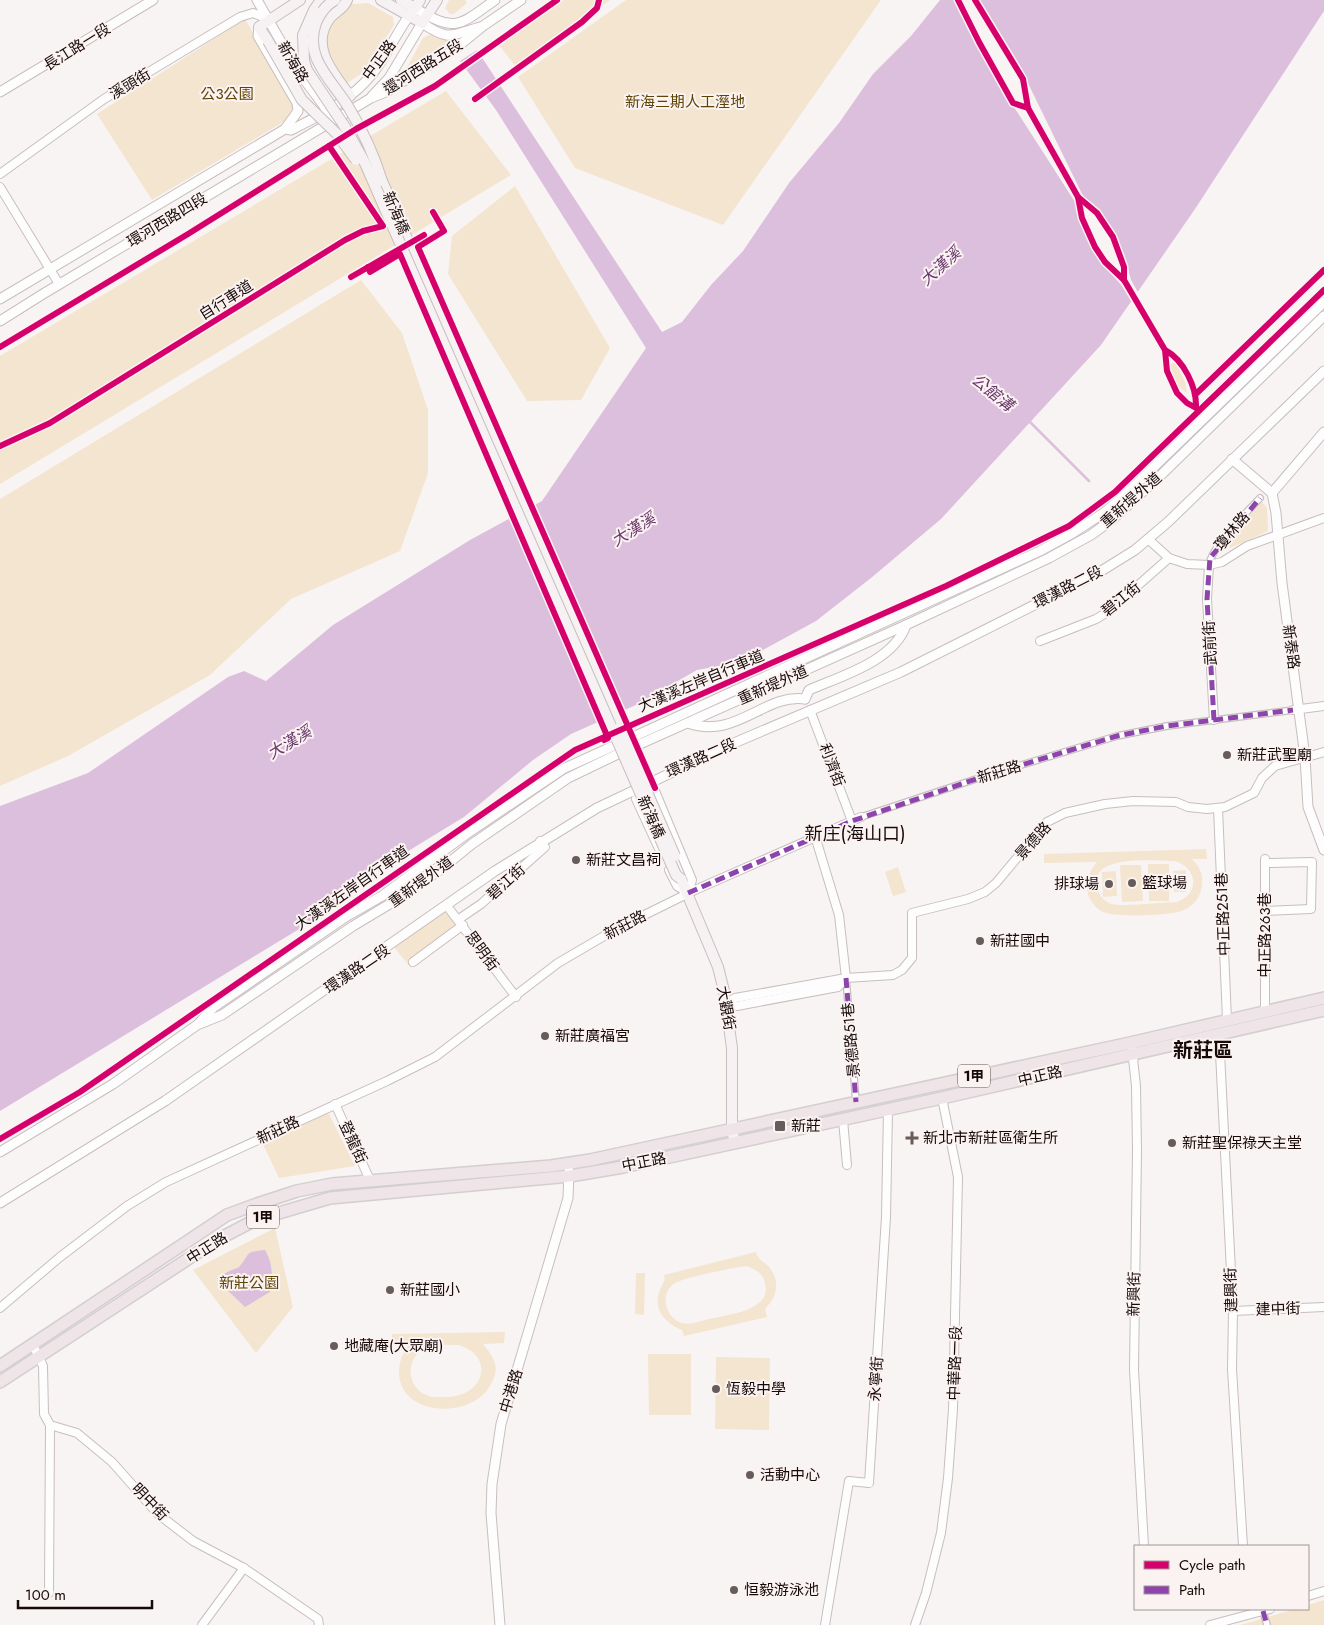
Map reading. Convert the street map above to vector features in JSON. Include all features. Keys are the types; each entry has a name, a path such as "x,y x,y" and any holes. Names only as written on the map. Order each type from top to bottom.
{"main road":[{"path":"300,0 268,19 259,27 302,100 347,146 374,186"},
{"name":"新海橋","path":"321,0 314,10 303,35 302,51 307,70 348,133 374,186 676,875 681,879"},
{"name":"新海橋","path":"335,0 322,12 314,28 315,58 348,107 374,155 417,263 682,871 681,879"},
{"path":"347,0 343,9 328,21 322,38 323,53 329,67 350,96"},
{"path":"381,0 414,8"},
{"path":"402,0 414,8 424,20"},
{"name":"中正路","path":"424,20 437,0"},
{"name":"大觀街","path":"681,879 718,967 727,1002 732,1048 732,1129 736,1143"},
{"name":"中正路","path":"0,1382 217,1240 254,1220 275,1213 330,1198 570,1176 736,1143 942,1098 1265,1010 1324,998"},
{"name":"中正路","path":"0,1366 227,1215 297,1191 370,1180 568,1164 856,1102 1131,1048 1219,1034 1324,1010"}],"street":[{"name":"長江路一段","path":"0,92 153,0"},
{"name":"新海路","path":"257,0 297,70 335,120"},
{"path":"424,20 448,25 457,24 469,19 495,0"},
{"path":"424,20 446,36 456,36 483,26 521,0"},
{"name":"中正路","path":"328,112 350,96 373,74 414,8"},
{"name":"溪頭街","path":"0,174 104,100 240,17 253,13 268,19"},
{"name":"中正路","path":"371,98 388,78 424,20"},
{"name":"還河西路五段","path":"335,120 371,98 388,91 441,58 483,26"},
{"path":"259,27 258,36 297,103 298,111 285,130"},
{"name":"環河西路四段","path":"0,300 285,130 291,130 328,112"},
{"name":"環河西路四段","path":"0,321 335,120"},
{"path":"0,188 59,284"},
{"name":"重新堤外道","path":"0,1152 113,1084 197,1025 214,1007 347,916 382,896 465,835 562,769 948,594 1073,533 1105,512 1125,494 1324,302"},
{"name":"重新堤外道","path":"197,1025 222,1015 353,926 388,905 568,778 906,625 1071,547 1112,519 1324,316"},
{"name":"環漢路二段","path":"0,1203 165,1101 540,841 624,793 810,710 901,672 1098,573 1148,539 1324,371"},
{"path":"1232,459 1272,493 1324,432"},
{"name":"新泰路","path":"1272,493 1296,710 1305,757 1308,807 1324,850"},
{"name":"瓊林路","path":"1209,565 1210,558 1219,546 1260,498"},
{"path":"1148,539 1169,558 1187,564 1209,565 1222,562 1247,546 1324,518"},
{"name":"碧江街","path":"1040,642 1108,612 1169,558"},
{"name":"武前街","path":"1209,565 1207,599 1214,720"},
{"path":"810,710 805,699 809,690 885,656 904,634 906,625"},
{"path":"688,723 698,726 729,725 792,697 805,699"},
{"name":"新莊路","path":"0,1308 60,1257 127,1206 166,1182 435,1057 516,997 558,963 616,929 688,893 852,821 982,777 1117,736 1167,726 1324,706"},
{"name":"利濟街","path":"810,710 852,821"},
{"name":"景德路","path":"727,1002 735,998 846,978 893,975 902,970 912,958 912,912 968,899 985,892 996,883 1047,822 1076,810 1133,801 1176,802 1188,807 1218,808 1248,798 1254,793 1262,778 1275,766 1324,752"},
{"name":"大觀街","path":"636,799 677,886 688,893 692,880 655,791"},
{"name":"中正路251巷","path":"1218,808 1227,1020"},
{"path":"815,836 839,914 846,978"},
{"name":"碧江街","path":"413,962 545,847 540,841"},
{"name":"中正路263巷","path":"1265,910 1312,909 1312,862 1267,861 1265,910 1265,1010"},
{"name":"思明街","path":"447,906 516,997"},
{"name":"景德路51巷","path":"846,978 856,1102"},
{"name":"建興街","path":"1219,1034 1233,1311 1232,1369 1243,1545"},
{"name":"新興街","path":"1131,1048 1136,1086 1137,1151 1134,1370 1144,1545"},
{"name":"中華路一段","path":"915,1625 926,1593 941,1533 948,1478 953,1409 958,1177 942,1098"},
{"name":"登龍街","path":"335,1104 370,1180"},
{"name":"永寧街","path":"825,1625 849,1481 869,1483 886,1217 888,1110"},
{"path":"843,1120 847,1165"},
{"name":"中港路","path":"500,1625 491,1522 492,1484 501,1424 568,1198 570,1176 568,1164"},
{"name":"建中街","path":"1233,1311 1324,1307"},
{"path":"33,1345 43,1366 44,1414 50,1424 49,1593"},
{"name":"明中街","path":"50,1424 77,1433 112,1462 158,1514 193,1541 244,1568 318,1619 318,1625"},
{"path":"202,1625 244,1568"},
{"path":"1309,1596 1324,1591"},
{"path":"1210,1625 1265,1610 1268,1625"}],"green space":[{"path":"449,0 465,0 467,3 454,14 450,14 445,8"},
{"path":"564,0 610,0 516,67 499,45"},
{"name":"新海三期人工溼地","path":"626,0 881,0 723,225 575,168 518,77"},
{"path":"368,3 393,17 394,25 364,72 347,83 339,76 325,47 329,20 351,4"},
{"name":"公3公園","path":"245,19 291,95 293,106 290,115 285,121 152,200 97,114"},
{"path":"433,33 445,39 454,40 456,43 403,75 423,38"},
{"path":"446,91 511,175 0,484 0,356"},
{"path":"515,186 610,348 581,400 527,401 448,274 452,236"},
{"path":"361,280 402,333 428,410 428,473 400,551 291,599 210,675 68,756 0,786 0,499"},
{"path":"1172,363 1176,363 1185,382 1187,393 1177,386 1170,366"},
{"path":"1262,502 1267,508 1268,531 1230,548 1224,543"},
{"path":"1206,849 1207,859 1192,859 1199,867 1202,887 1197,899 1188,908 1168,914 1117,915 1101,911 1095,906 1088,894 1089,874 1097,862 1044,863 1044,854","holes":["1139,860 1175,861 1182,864 1192,875 1193,887 1185,898 1177,902 1135,905 1112,904 1099,894 1097,888 1097,877 1103,869 1112,864"]},
{"name":"籃球場","path":"1148,864 1169,864 1169,901 1149,901"},
{"name":"籃球場","path":"1120,865 1141,865 1143,901 1122,902"},
{"path":"898,867 906,892 893,896 885,872"},
{"path":"1186,870 1186,892 1174,892 1173,871"},
{"name":"排球場","path":"1116,871 1117,896 1103,897 1102,872"},
{"path":"448,909 460,925 411,968 394,947"},
{"path":"327,1110 355,1166 279,1178 262,1142"},
{"name":"新莊公園","path":"275,1228 293,1307 256,1353 193,1270"},
{"path":"756,1252 759,1259 773,1272 776,1289 775,1294 765,1309 767,1317 684,1336 682,1330 665,1319 659,1309 658,1297 664,1281 664,1275","holes":["746,1266 760,1274 765,1283 765,1293 762,1300 755,1306 734,1314 688,1324 682,1323 671,1316 666,1305 666,1299 670,1287 675,1283 689,1278"]},
{"path":"636,1273 645,1273 644,1315 635,1314"},
{"path":"505,1332 504,1343 483,1344 492,1356 496,1368 493,1380 483,1394 471,1403 456,1408 440,1409 425,1406 412,1399 403,1388 399,1373 400,1365 409,1345 392,1345 392,1334","holes":["436,1345 458,1345 470,1350 477,1357 481,1366 481,1375 477,1383 470,1390 459,1395 433,1397 426,1395 415,1386 412,1380 411,1366 414,1359 424,1349"]},
{"path":"648,1354 691,1354 691,1415 649,1415"},
{"path":"716,1357 770,1358 769,1430 715,1429"},
{"path":"1324,1600 1324,1625 1240,1625 1292,1610 1309,1610 1309,1605"}],"water":[{"name":"大漢溪","path":"940,0 1324,0 1324,11 1195,209 1101,345 941,519 871,578 816,621 741,662 697,670 638,704 571,734 533,760 464,817 382,867 314,920 0,1111 0,806 88,773 228,677 244,671 266,681 333,625 470,540 542,501 646,348 496,110 460,61 477,50 662,332 682,322 711,285 743,251 789,183 839,123 873,74 911,36"},
{"path":"265,1250 272,1270 270,1292 245,1307 221,1284 224,1274 239,1267 248,1254"}],"pier":[{"path":"956,0 978,0 1022,71 1084,198 1109,224 1124,254 1131,280 1139,294 1133,304 1122,286 1101,262 1085,234 1075,202 998,82"},
{"path":"532,503 624,713 601,723 511,515"}],"waterway":[{"name":"公館溝","path":"1028,420 1089,481"}],"marked path":[{"path":"1214,720 1207,599 1210,558 1260,498"},
{"path":"688,893 852,821 982,777 1117,736 1167,726 1293,710"},
{"path":"846,978 856,1102"},
{"path":"1263,1611 1267,1625"}],"cycle path":[{"path":"0,347 188,234 356,129 435,86 557,0"},
{"path":"475,99 582,22 597,8 599,0"},
{"path":"958,0 1013,103 1028,108"},
{"path":"975,0 1023,79 1028,108 1078,197 1097,213 1113,237 1124,267 1124,280"},
{"name":"自行車道","path":"0,446 50,423 345,240 363,231 383,226 329,146"},
{"path":"1078,197 1082,218 1095,247 1105,262 1124,280 1165,350 1167,371 1177,393 1187,403 1196,408 1192,383 1188,375 1178,360 1165,350"},
{"path":"433,212 444,231 418,247 655,788"},
{"path":"351,277 424,235"},
{"path":"368,267 370,272 400,254 608,738 604,740"},
{"path":"1197,393 1324,270"},
{"name":"大漢溪左岸自行車道","path":"0,1139 80,1092 575,750 946,586 1069,526 1115,492 1324,290"}],"place":[{"name":"新莊武聖廟","path":"1227,755"},
{"name":"新莊文昌祠","path":"576,860"},
{"name":"籃球場","path":"1132,883"},
{"name":"排球場","path":"1109,884"},
{"name":"新莊國中","path":"980,941"},
{"name":"新莊廣福宮","path":"545,1036"},
{"name":"新莊","path":"780,1126"},
{"name":"新北市新莊區衛生所","path":"912,1138"},
{"name":"新莊聖保祿天主堂","path":"1172,1143"},
{"name":"新莊國小","path":"390,1290"},
{"name":"地藏庵(大眾廟)","path":"334,1346"},
{"name":"恆毅中學","path":"716,1389"},
{"name":"活動中心","path":"750,1475"},
{"name":"恒毅游泳池","path":"734,1590"}],"district":[{"name":"新庄(海山口)","path":"855,834"},
{"name":"新莊區","path":"1203,1050"}]}
